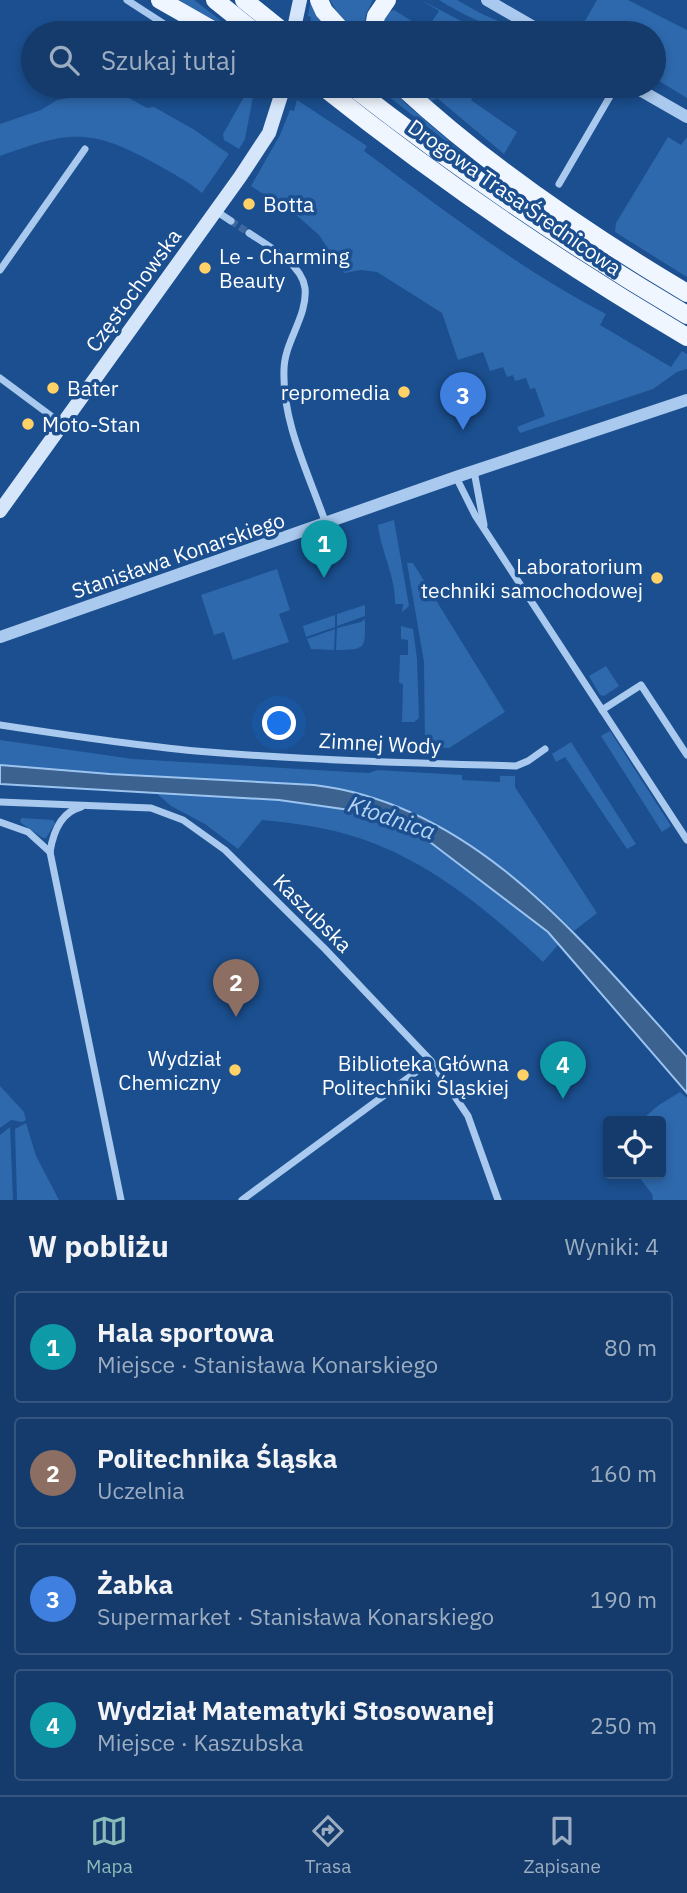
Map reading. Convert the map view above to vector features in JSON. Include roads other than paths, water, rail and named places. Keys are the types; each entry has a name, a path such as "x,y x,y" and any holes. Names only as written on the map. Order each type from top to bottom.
{"main road":[{"path":"160,0 197,21"},
{"path":"215,0 241,21"},
{"path":"244,0 278,21"},
{"path":"293,21 300,0"},
{"path":"319,0 333,21"},
{"path":"375,21 387,0"},
{"name":"Częstochowska","path":"0,511 269,133 280,98"},
{"path":"334,98 343,103"},
{"name":"Drogowa Trasa Średnicowa","path":"337,98 472,198 626,301 687,337"},
{"name":"Drogowa Trasa Średnicowa","path":"366,98 406,129 580,251 687,315"},
{"path":"414,98 499,169 687,293"}],"street":[{"path":"127,0 159,21"},
{"path":"487,0 523,21"},
{"path":"559,184 609,98"},
{"path":"654,98 687,117"},
{"path":"0,270 85,149"},
{"path":"216,211 231,221"},
{"path":"249,233 290,261 305,286 303,309 293,332 284,368 287,414 326,524"},
{"path":"0,378 62,424"},
{"name":"Stanisława Konarskiego","path":"0,637 456,477 687,400"},
{"path":"474,471 486,532"},
{"path":"456,477 475,515 687,839"},
{"path":"601,710 641,685 687,755"},
{"name":"Zimnej Wody","path":"0,725 197,751 418,763 516,766 545,749"},
{"name":"Kaszubska","path":"0,802 151,808 183,820 208,837 325,949 431,1060 467,1116 498,1200"},
{"path":"92,804 75,808 65,817 54,832 50,852 121,1200"},
{"path":"0,822 28,832 50,852"},
{"path":"242,1200 431,1060"}],"water":[{"name":"Kłodnica","path":"0,765 314,785 372,798 426,820 476,850 523,886 567,926 687,1057 687,1093 548,932 426,839 364,812 279,800 0,784"}],"tunnel":[{"path":"231,221 249,233"}],"place":[{"name":"Botta","path":"249,204"},
{"name":"Le - Charming Beauty","path":"205,268"},
{"name":"Bater","path":"53,388"},
{"name":"repromedia","path":"404,392"},
{"name":"Moto-Stan","path":"28,424"},
{"name":"Żabka","path":"463,430"},
{"name":"Hala sportowa","path":"324,578"},
{"name":"Laboratorium techniki samochodowej","path":"657,578"},
{"name":"Politechnika Śląska","path":"236,1017"},
{"name":"Wydział Chemiczny","path":"235,1070"},
{"name":"Biblioteka Główna Politechniki Śląskiej","path":"523,1075"},
{"name":"Wydział Matematyki Stosowanej","path":"563,1099"}]}
